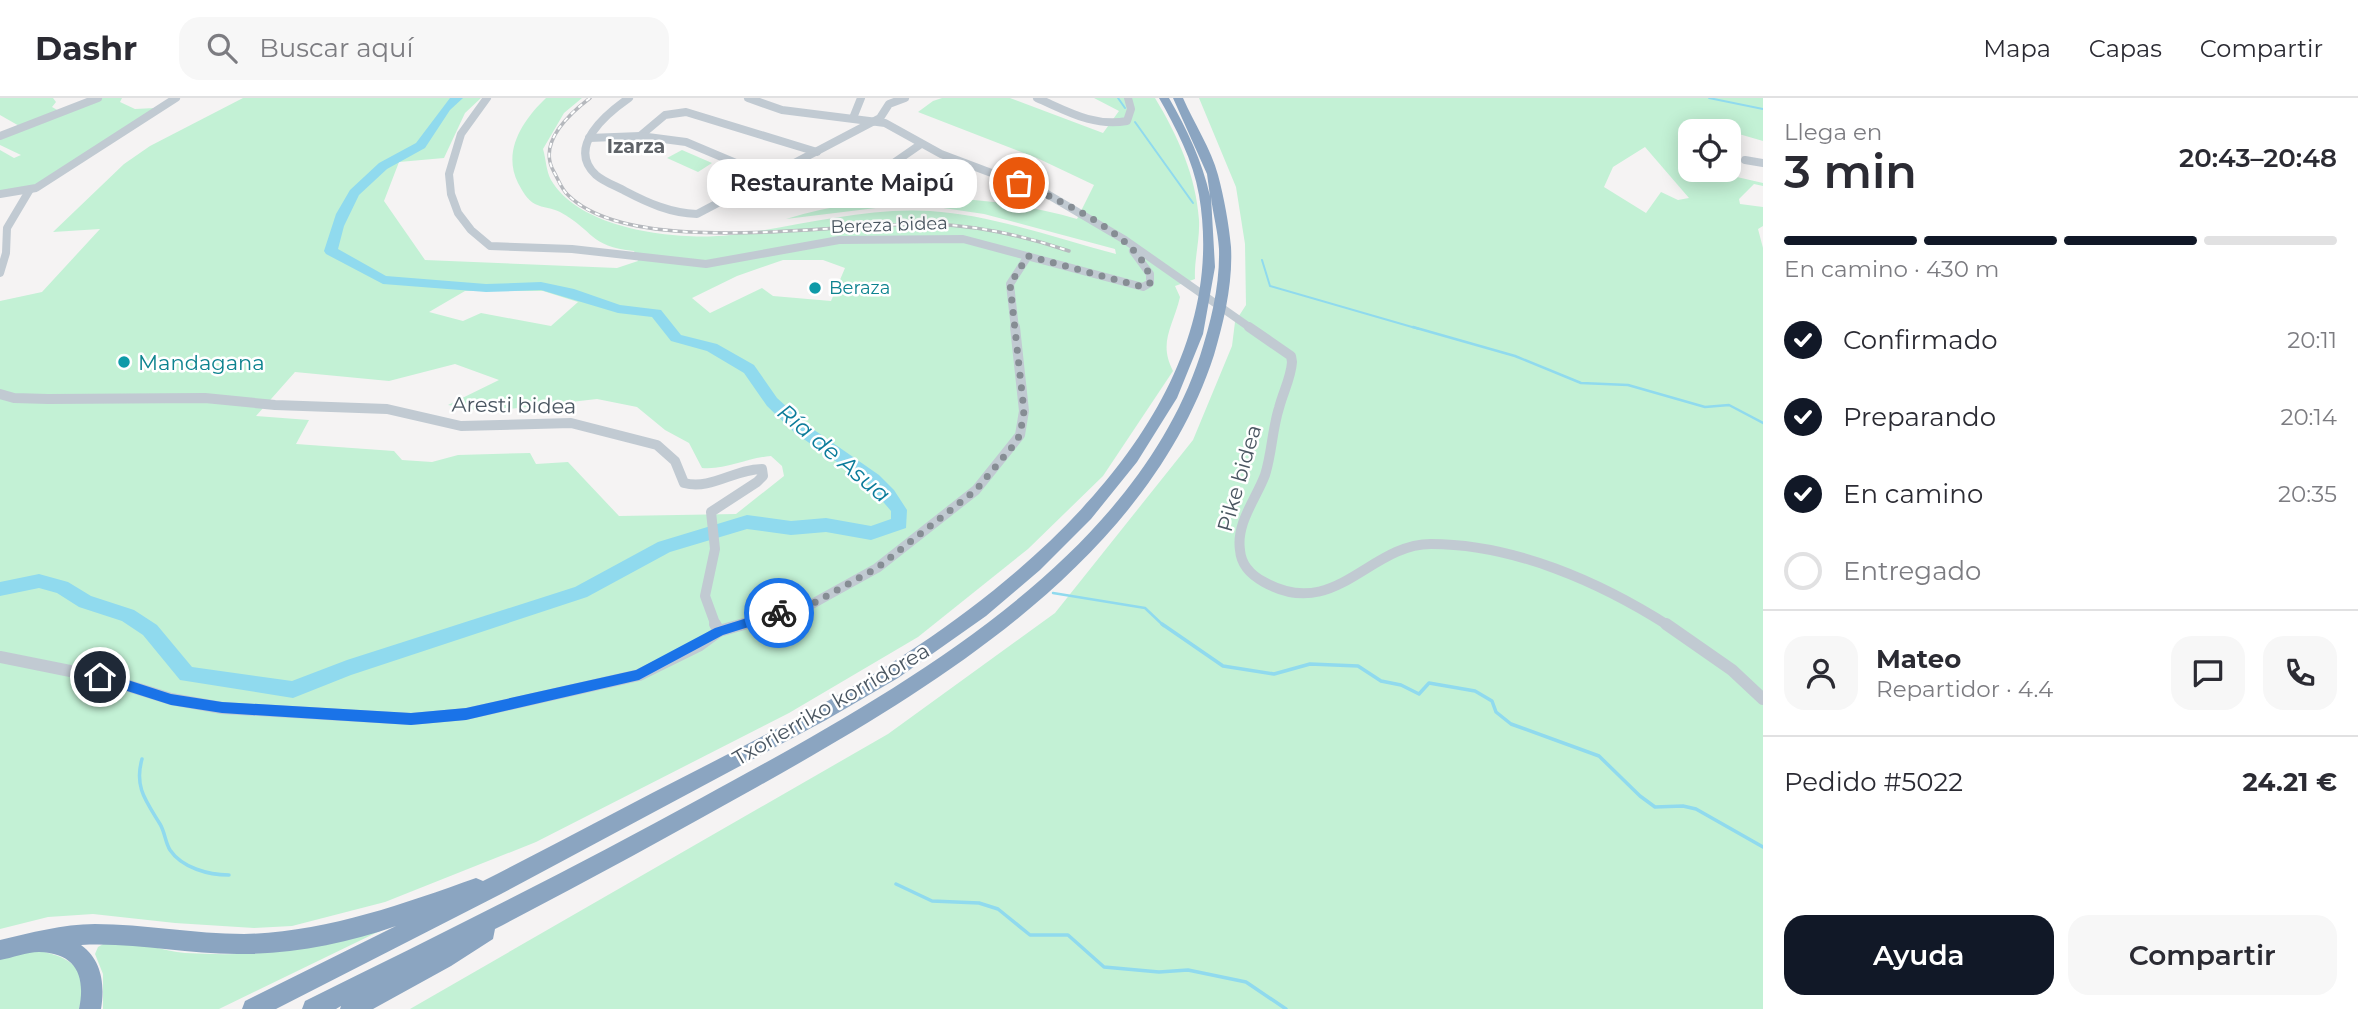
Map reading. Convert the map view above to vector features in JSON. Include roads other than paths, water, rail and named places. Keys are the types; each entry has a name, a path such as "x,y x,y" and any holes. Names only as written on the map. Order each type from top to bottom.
{"highway":[{"name":"Txorierriko korridorea","path":"253,1009 506,881 840,703 924,652 1019,579 1062,540 1103,495 1145,440 1175,388 1195,338 1207,289 1210,244 1205,195 1188,142 1164,98"},
{"name":"Txorierriko korridorea","path":"313,1009 546,892 830,736 939,667 1027,600 1103,527 1163,448 1199,380 1222,304 1226,237 1221,195 1199,135 1178,98"},
{"path":"0,950 30,942 95,934 243,944 306,939 371,925 474,888 506,881"},
{"path":"351,1009 444,959 546,892"},
{"path":"30,942 57,943 86,961 93,980 90,1009"}],"street":[{"path":"0,136 98,98"},
{"path":"0,273 6,253 6,228 29,191 176,98"},
{"name":"Bereza bidea","path":"487,98 461,130 451,153 449,174 451,191 460,214 490,246 572,249 684,264 706,264 839,240 867,242 935,238 982,242 1143,287 1150,283 1150,274 1125,240"},
{"path":"629,98 595,125 585,145 586,158 594,173 654,207 671,212 697,214 880,117 889,104 905,98"},
{"name":"Pike bidea","path":"748,98 782,110 873,120 895,128 920,144 1047,194 1125,240 1163,269 1284,349 1291,356 1293,365 1278,409 1265,472 1238,549 1242,561 1256,578 1293,593 1324,592 1354,581 1409,547 1440,544 1494,551 1589,585 1660,618 1702,644 1763,699"},
{"path":"853,118 861,98"},
{"path":"1037,98 1086,121 1098,122 1127,121 1131,109 1128,98"},
{"path":"640,136 661,118 676,111 745,128 817,152"},
{"path":"589,138 640,136 686,142 769,177"},
{"path":"794,183 861,179 882,171 920,144"},
{"path":"1745,160 1763,163"},
{"path":"0,194 29,191"},
{"path":"0,657 100,677 171,699 222,708 411,719 466,714 639,675 719,631 812,604 877,568 976,490 1020,435 1024,411 1010,284 1028,256"},
{"name":"Aresti bidea","path":"0,394 14,398 48,399 205,398 275,405 387,409 461,426 571,423 657,445 676,460 684,483 692,486 715,484 752,467 762,469 763,476 757,482 711,512 709,522 715,540 704,597 708,615 719,631"}],"waterway":[{"name":"Ría de Asua","path":"0,589 39,581 62,587 85,602 128,615 150,630 187,674 293,690 347,668 581,592 664,547 747,522 791,528 826,525 871,533 900,523 899,510 888,494 873,479 801,429 772,402 749,369 712,347 676,338 656,313 618,309 569,292 541,286 486,288 383,280 331,251 337,226 355,193 372,174 421,145 446,107 457,98"},
{"path":"1118,98 1125,108"},
{"path":"1709,98 1763,109"},
{"path":"1135,122 1193,203"},
{"path":"1262,260 1270,286 1419,329"},
{"path":"1413,327 1515,356 1581,383 1628,385 1705,407 1729,405 1763,423"},
{"path":"1053,593 1145,608 1164,626"},
{"path":"1162,624 1223,666 1274,674 1310,664 1358,666 1381,681 1401,685 1419,694 1429,683 1475,691 1492,701 1496,712 1511,724 1599,756 1655,807 1683,806 1696,809 1763,847"},
{"path":"142,759 140,786 162,827 170,850 181,862 196,869 229,875"},
{"path":"896,884 932,901 979,903 998,909 1030,935 1068,935 1104,967 1159,972 1188,970 1246,982 1286,1009"}],"railway":[{"path":"590,98 573,112 558,130 552,140 550,161 566,193 599,215 640,227 689,232 742,233 895,225 951,225 1002,233 1069,251"}],"place":[{"name":"Restaurante Maipú","path":"1019,183"},
{"name":"Beraza","path":"815,288"},
{"name":"Mandagana","path":"124,362"}],"district":[{"name":"Izarza","path":"636,146"}]}
